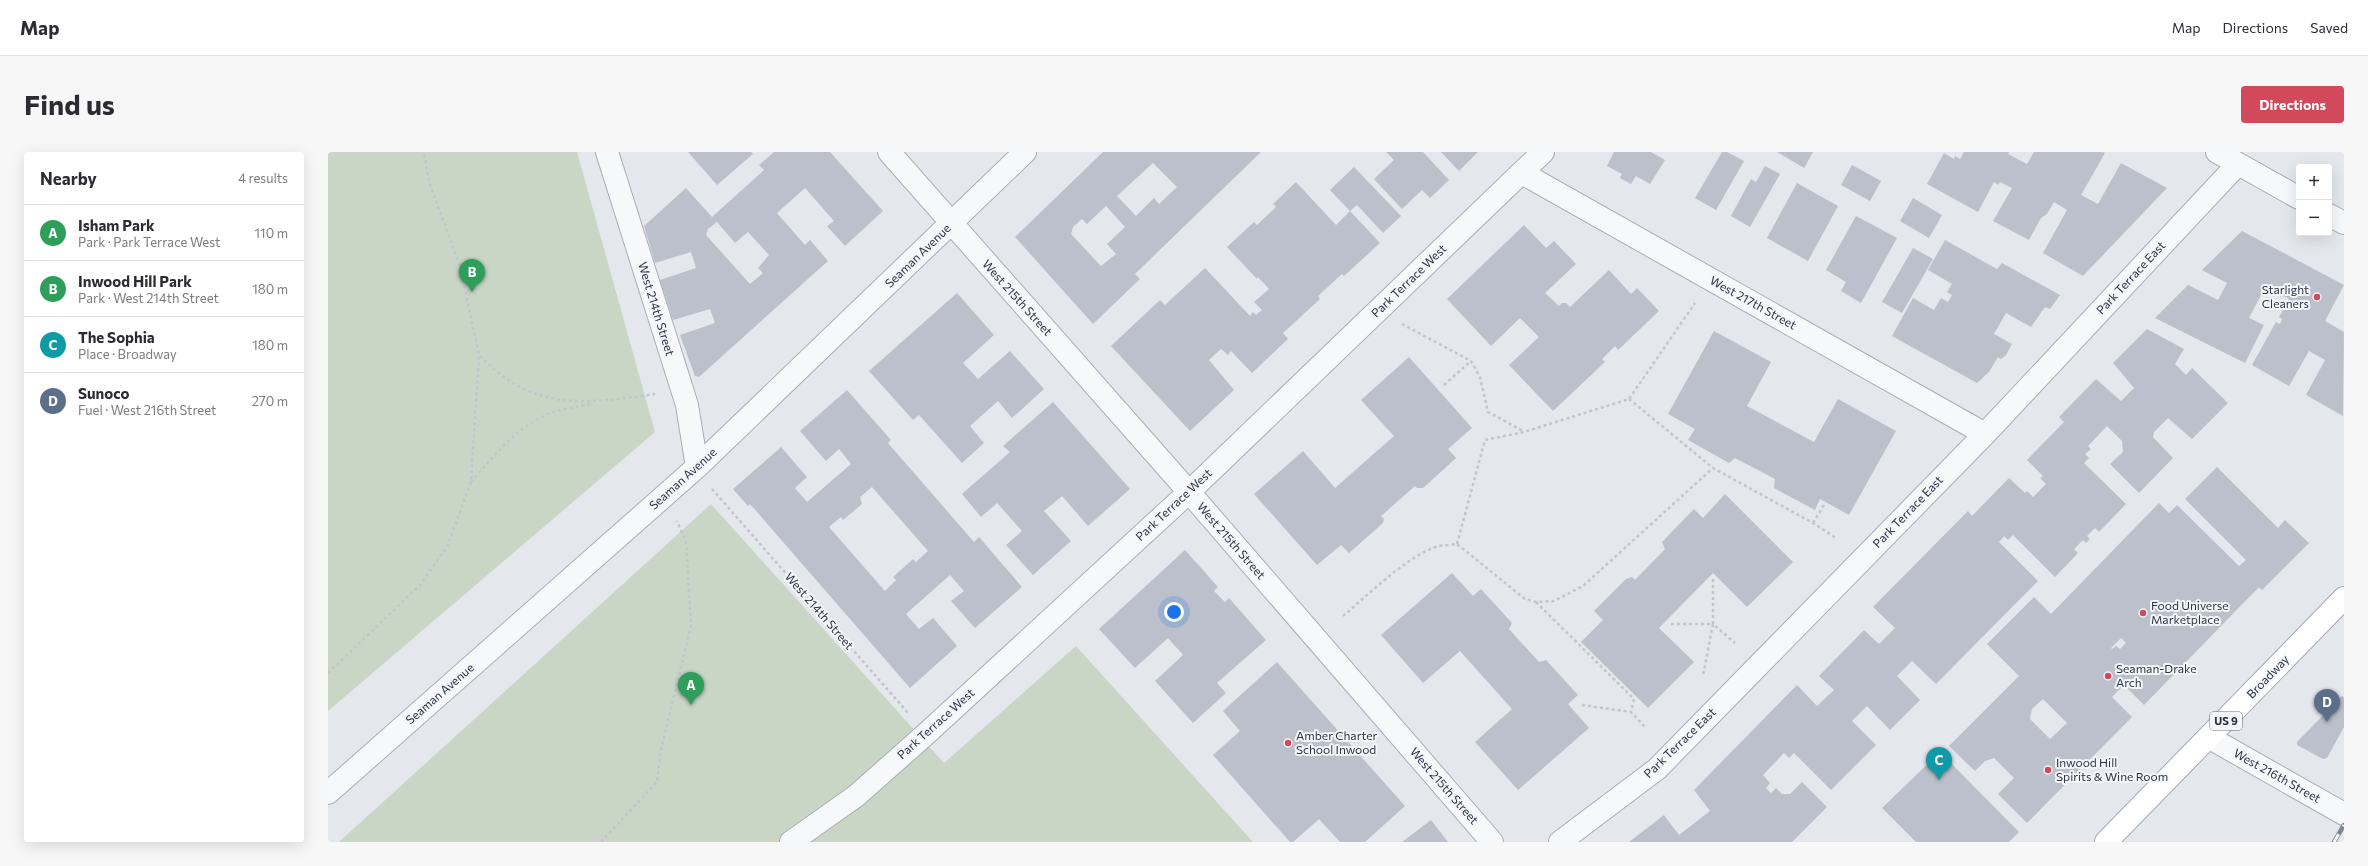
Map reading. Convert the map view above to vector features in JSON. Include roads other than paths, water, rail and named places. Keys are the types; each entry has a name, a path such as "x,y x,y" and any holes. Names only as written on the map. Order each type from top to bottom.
{"main road":[{"name":"Broadway","path":"2106,842 2210,738 2344,598"}],"street":[{"name":"West 214th Street","path":"607,152 687,405 697,467"},
{"name":"West 215th Street","path":"889,152 1189,492 1492,842"},
{"name":"Seaman Avenue","path":"328,793 697,467 952,224 1025,152"},
{"name":"Park Terrace West","path":"791,842 856,796 926,734 1189,492 1543,152"},
{"path":"2217,152 2296,196"},
{"name":"Park Terrace East","path":"1560,842 1657,769 1985,434 2238,164"},
{"name":"West 217th Street","path":"1522,173 1985,434"},
{"path":"2332,217 2344,223"},
{"name":"West 216th Street","path":"2210,738 2344,814"}],"railway":[{"path":"2334,842 2344,825"}],"place":[{"name":"Inwood Hill Park","path":"472,292"},
{"name":"Starlight Cleaners","path":"2317,297"},
{"name":"Food Universe Marketplace","path":"2143,613"},
{"name":"Seaman-Drake Arch","path":"2108,676"},
{"name":"Isham Park","path":"691,705"},
{"name":"Sunoco","path":"2327,722"},
{"name":"Amber Charter School Inwood","path":"1288,743"},
{"name":"Inwood Hill Spirits & Wine Room","path":"2048,770"},
{"name":"The Sophia","path":"1939,780"}]}
